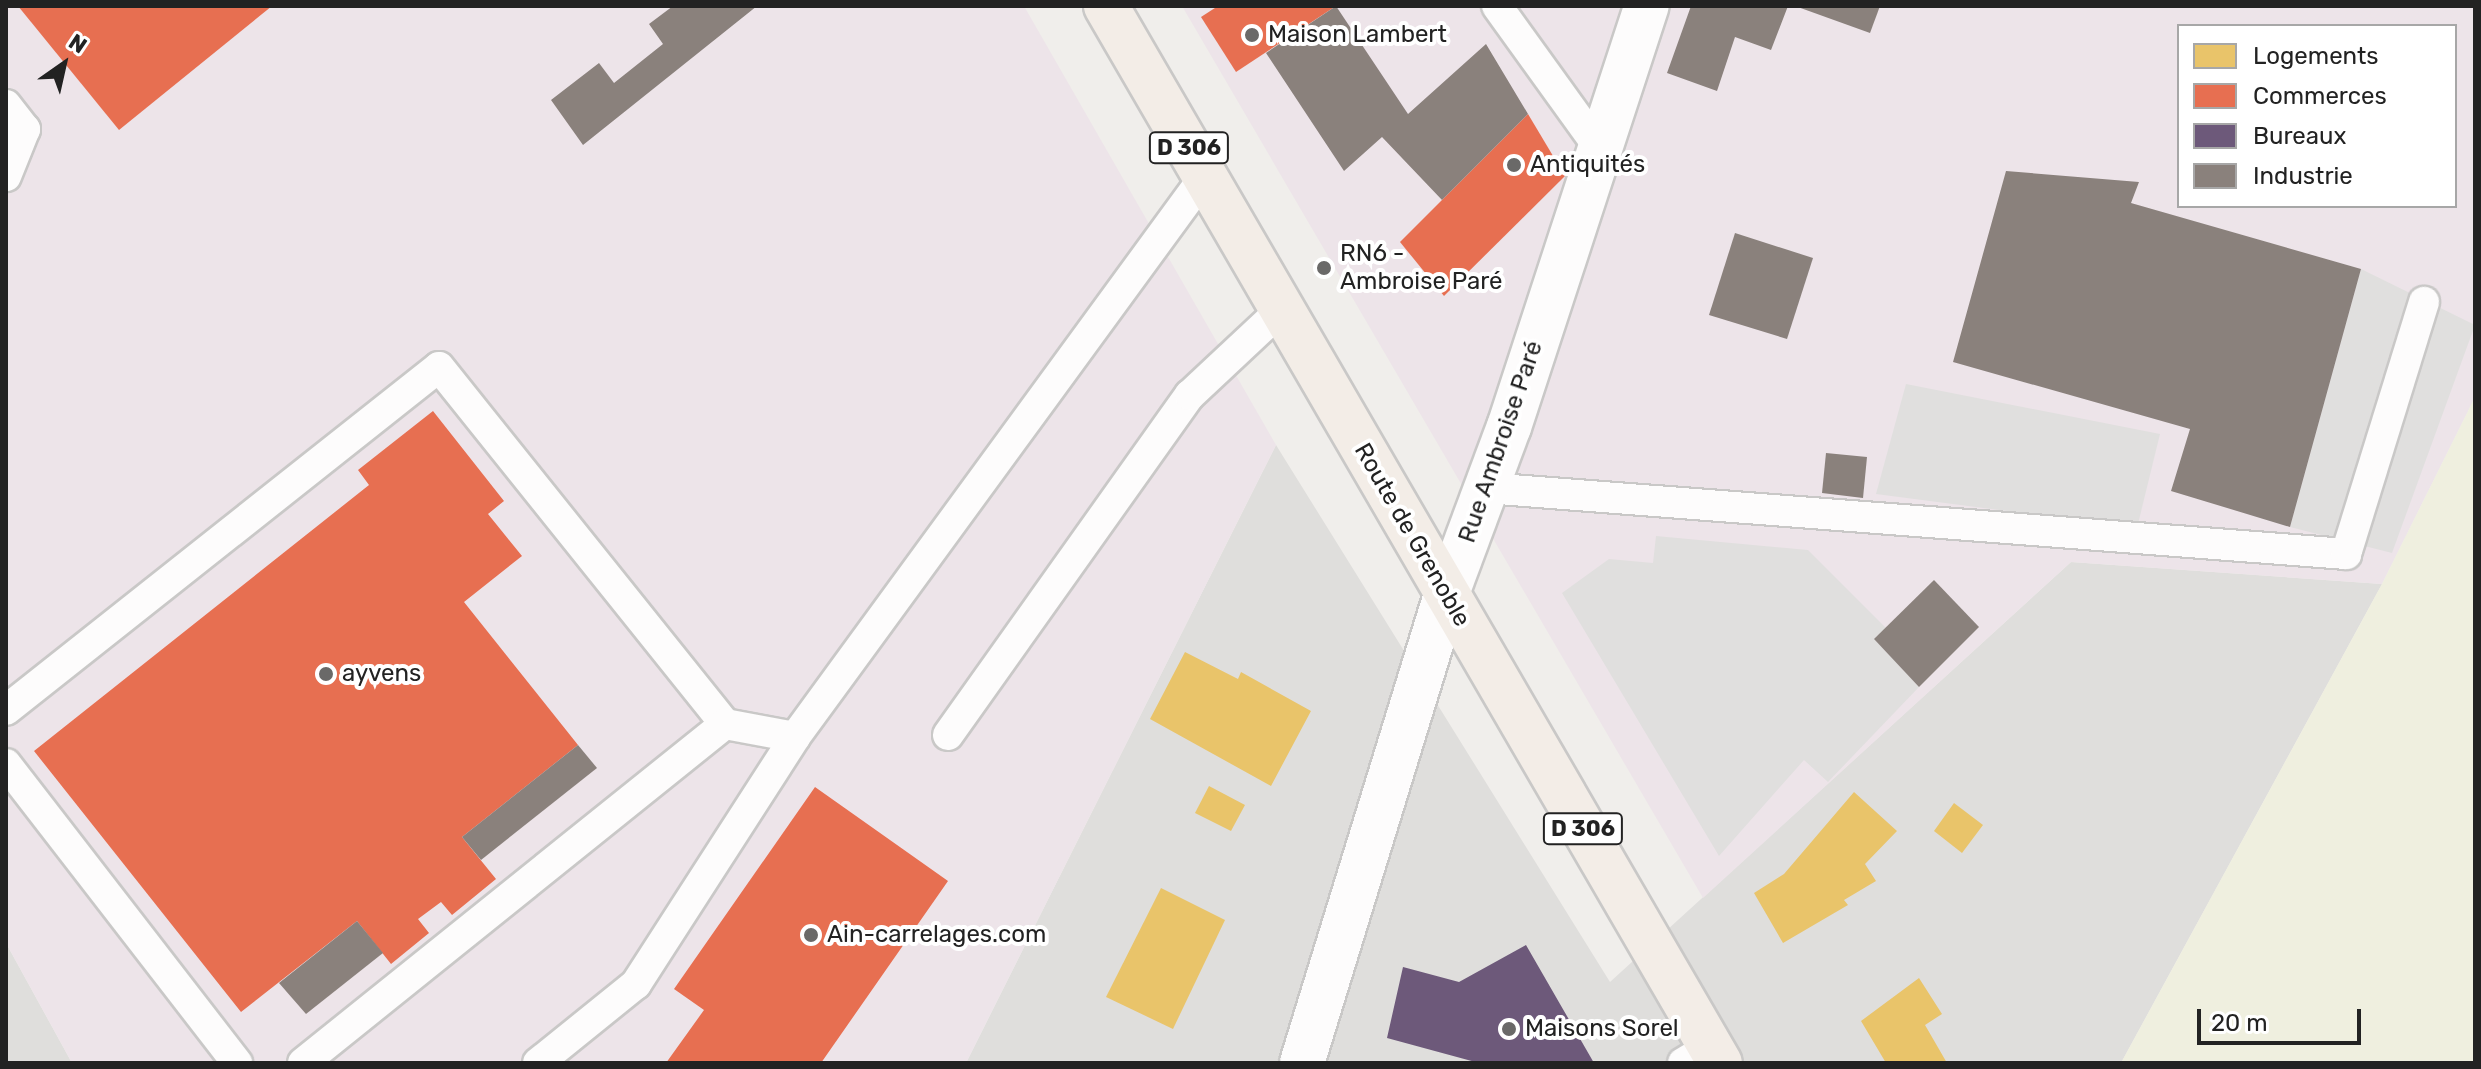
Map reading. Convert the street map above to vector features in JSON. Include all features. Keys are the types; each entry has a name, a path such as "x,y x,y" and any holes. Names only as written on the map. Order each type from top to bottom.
{"main road":[{"name":"Route de Grenoble","path":"1106,6 1446,596 1704,1058"}],"street":[{"name":"Rue Ambroise Paré","path":"1302,1063 1446,596 1486,488 1647,6"}],"lane":[{"path":"1497,6 1600,149"},
{"path":"6,105 25,129 6,176"},
{"path":"538,1063 636,984 795,737 1205,176"},
{"path":"1486,488 2346,554 2424,302"},
{"path":"948,735 1190,395 1282,309"},
{"path":"6,710 439,367 725,724 795,737"},
{"path":"303,1063 725,724"},
{"path":"6,764 237,1063"}],"shaded area":[{"path":"6,6 1024,6 1276,445 966,1063 72,1063 6,943"},
{"path":"1182,6 2475,6 2475,397 2382,584 2071,562 1703,898"},
{"path":"2361,269 2475,325 2392,553 2290,527"},
{"path":"1906,384 2160,434 2137,528 1876,494"},
{"path":"1276,445 1610,982 2071,562 2382,584 2121,1063 966,1063"},
{"path":"1656,536 1808,550 1886,628 1874,639 1919,687 1828,782 1804,760 1719,856 1562,593 1609,559 1653,563"},
{"path":"6,943 72,1063 6,1063"}],"green space":[{"path":"2475,397 2475,1063 2121,1063 2382,584"}],"building: Logements":[{"path":"1185,652 1238,679 1241,672 1311,711 1271,786 1150,719"},
{"path":"1209,786 1245,805 1231,831 1195,813"},
{"path":"1854,792 1897,831 1865,864 1876,881 1844,900 1848,905 1783,943 1754,893 1784,874"},
{"path":"1954,803 1983,825 1962,853 1934,831"},
{"path":"1161,888 1225,920 1173,1029 1106,997"},
{"path":"1919,978 1942,1014 1925,1025 1947,1063 1886,1063 1861,1021"}],"building: Commerces":[{"path":"18,6 272,6 119,130"},
{"name":"Maison Lambert","path":"1218,6 1336,6 1236,72 1201,17"},
{"path":"1528,114 1565,176 1444,296 1400,242"},
{"name":"ayvens","path":"433,411 504,501 488,514 522,556 464,602 578,745 462,837 496,879 452,915 441,902 418,919 429,933 391,964 357,921 241,1012 34,751 369,485 358,470"},
{"name":"Ain-carrelages.com","path":"815,787 948,881 821,1063 666,1063 704,1010 674,989"}],"building: Bureaux":[{"path":"1526,945 1594,1063 1479,1063 1387,1038 1403,967 1459,982"}],"building: Industrie":[{"path":"673,6 757,6 583,145 551,100 599,63 614,83 663,44 649,24"},
{"path":"1336,6 1408,114 1486,44 1528,114 1442,200 1382,137 1344,171 1266,53"},
{"path":"1691,6 1788,6 1771,50 1735,37 1717,91 1667,73"},
{"path":"1795,6 1880,6 1870,33"},
{"path":"2006,171 2139,182 2131,203 2361,269 2290,527 2171,491 2190,429 1953,362"},
{"path":"1735,233 1813,258 1787,339 1709,315"},
{"path":"1826,453 1867,457 1863,498 1822,493"},
{"path":"1934,580 1979,627 1919,687 1874,639"},
{"path":"578,745 597,768 481,860 462,837"},
{"path":"357,921 383,953 306,1014 279,983"}],"place":[{"name":"Maison Lambert","path":"1252,35"},
{"name":"Antiquités","path":"1514,165"},
{"name":"RN6 - Ambroise Paré","path":"1324,268"},
{"name":"ayvens","path":"326,674"},
{"name":"Ain-carrelages.com","path":"811,935"},
{"name":"Maisons Sorel","path":"1509,1029"}]}
